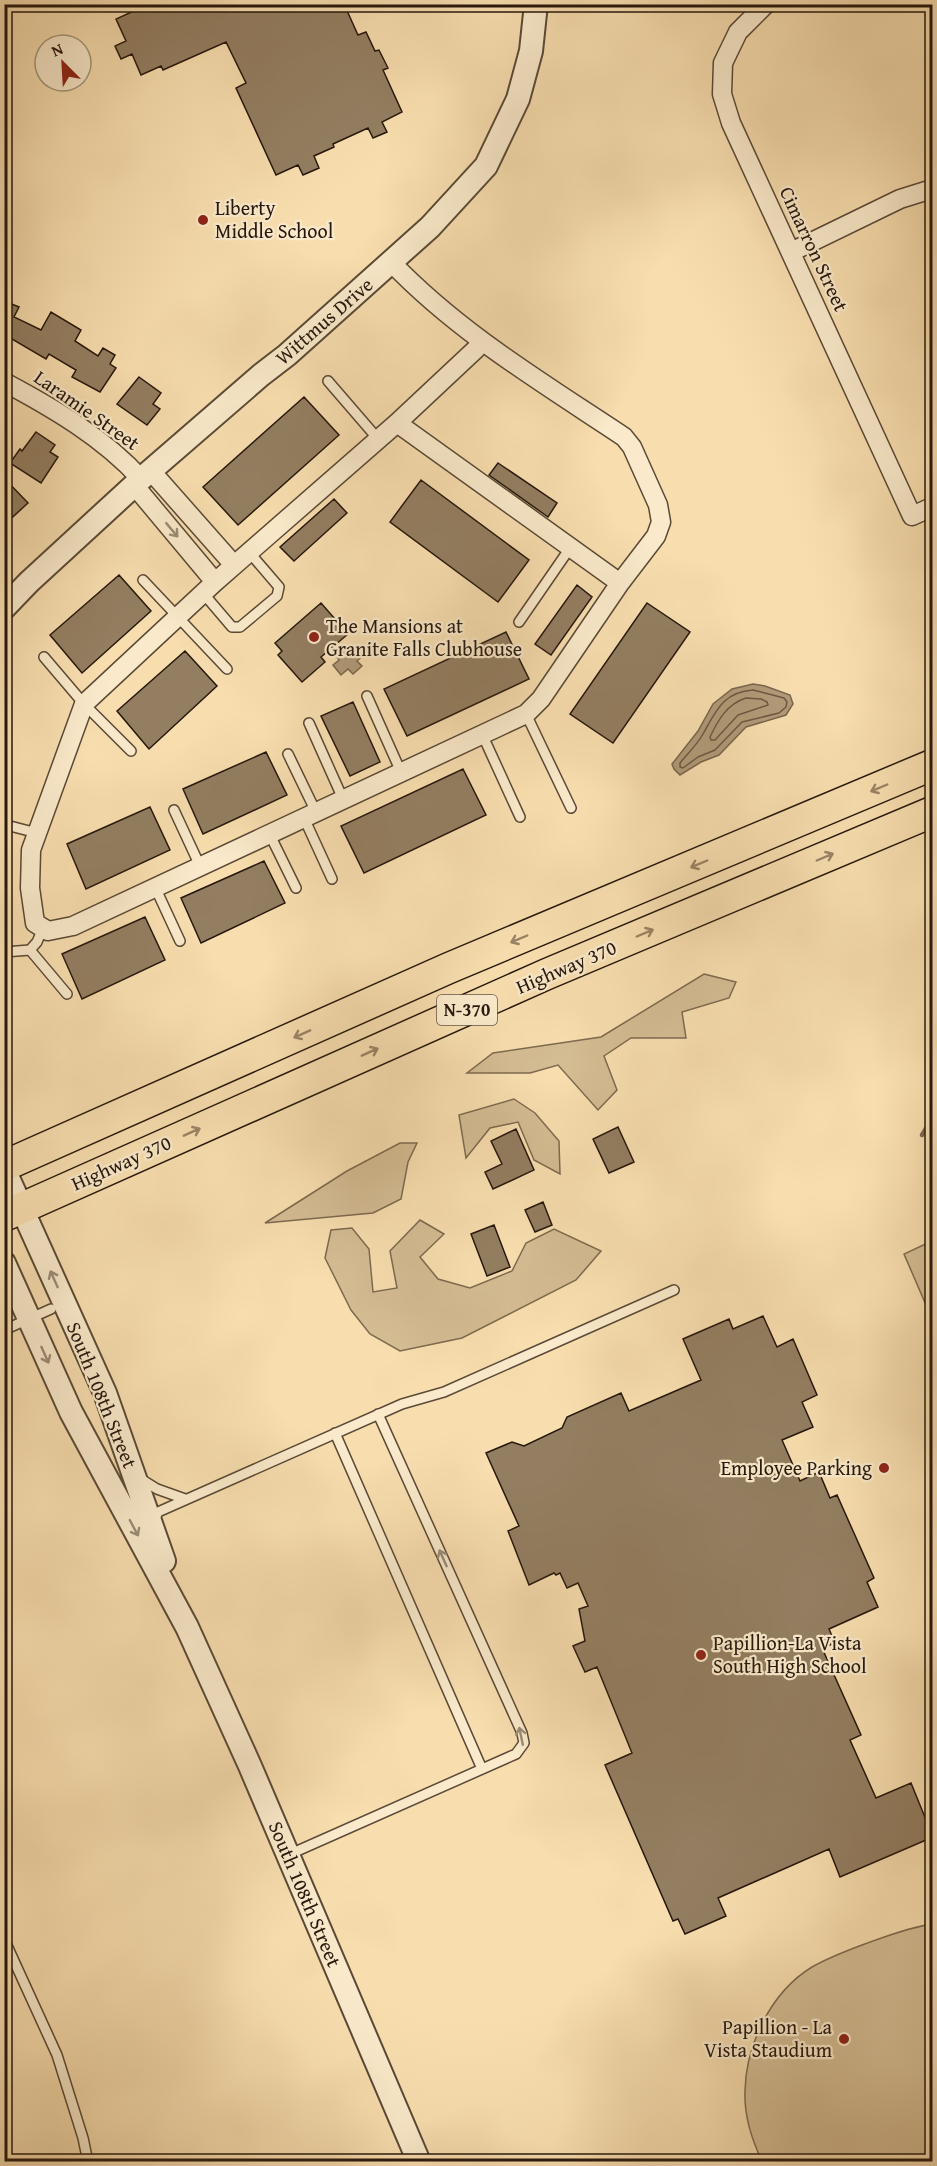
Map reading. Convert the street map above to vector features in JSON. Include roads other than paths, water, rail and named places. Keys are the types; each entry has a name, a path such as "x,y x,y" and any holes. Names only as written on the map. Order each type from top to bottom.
{"highway":[{"name":"N-370","path":"4,1167 449,968 933,765"},
{"name":"Highway 370","path":"13,1212 547,975 933,812"}],"street":[{"name":"Wittmus Drive","path":"4,608 142,478 287,355 430,227 486,166 518,99 531,51 536,4"},
{"name":"Cimarron Street","path":"766,4 738,32 723,63 722,94 731,123 912,516 933,507"},
{"path":"791,252 900,199 933,189"},
{"path":"391,262 426,297 481,340 624,437 632,447 658,505 661,522 656,536 620,583 541,699 526,714 73,926 48,931 35,923 30,888 31,850 84,704 234,565 397,423 476,349 481,340"},
{"name":"Laramie Street","path":"7,389 45,405 113,451 142,478"},
{"path":"397,423 620,583"},
{"path":"142,478 234,565"},
{"path":"142,478 209,588"},
{"name":"Wittmus Drive","path":"4,598 29,582"},
{"name":"South 108th Street","path":"4,1167 13,1212 105,1393 187,1627"},
{"name":"South 108th Street","path":"4,1263 71,1412 187,1627 250,1766 419,2162"}],"lane":[{"path":"328,381 378,439"},
{"path":"519,622 570,548"},
{"path":"209,588 232,627 240,627 277,596 279,587 249,552"},
{"path":"143,580 227,669"},
{"path":"44,657 84,704 131,751"},
{"path":"367,696 401,772"},
{"path":"526,714 571,808"},
{"path":"309,723 343,799"},
{"path":"482,734 520,817"},
{"path":"288,754 332,879"},
{"path":"174,810 200,866"},
{"path":"4,826 37,833"},
{"path":"269,833 296,888"},
{"path":"155,887 180,941"},
{"path":"4,952 30,950 38,942 43,928"},
{"path":"30,950 67,994"},
{"path":"153,1530 155,1516 158,1512 378,1414 402,1404 444,1392 674,1290"},
{"path":"4,1330 51,1309"},
{"path":"288,1855 519,1752 523,1747 523,1737 378,1414"},
{"path":"335,1433 482,1769"},
{"path":"133,1472 144,1482 157,1489 185,1500"},
{"path":"4,1939 57,2055 83,2138 88,2162"}],"water":[{"path":"356,646 364,655 357,661 362,666 353,674 348,669 341,675 333,665 339,660 337,657 346,649 349,651"},
{"path":"753,684 790,695 793,704 786,715 746,727 719,755 701,762 680,775 672,764 698,731 713,704 732,689"}],"waterway":[{"path":"922,1135 932,1119"}],"place":[{"name":"Liberty Middle School","path":"203,220"},
{"name":"The Mansions at Granite Falls Clubhouse","path":"314,637"},
{"name":"Employee Parking","path":"884,1468"},
{"name":"Papillion-La Vista South High School","path":"701,1655"},
{"name":"Papillion - La Vista Staudium","path":"844,2039"}]}
